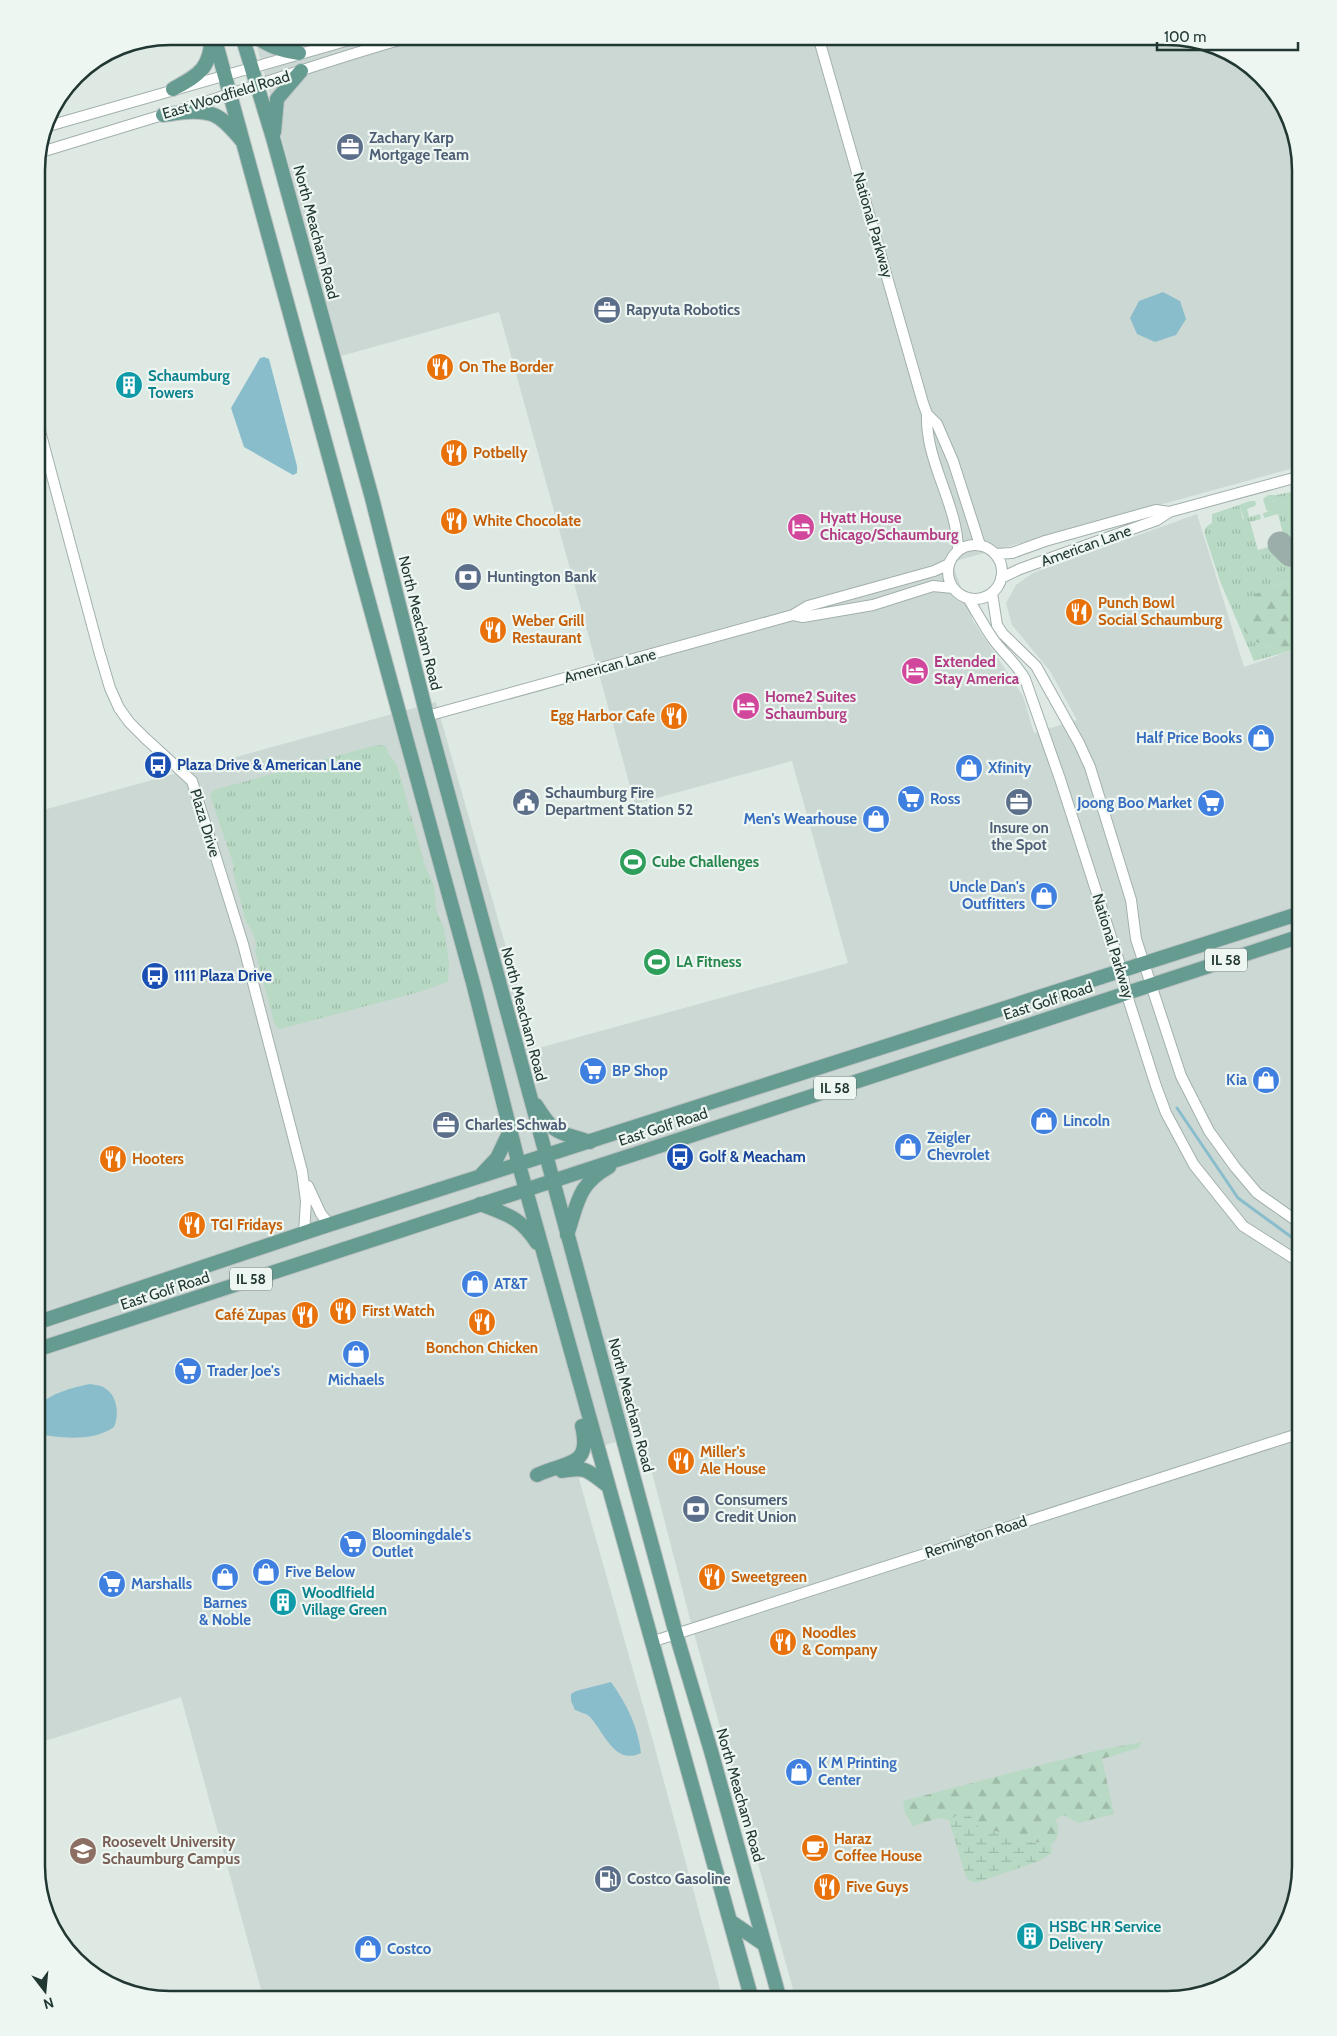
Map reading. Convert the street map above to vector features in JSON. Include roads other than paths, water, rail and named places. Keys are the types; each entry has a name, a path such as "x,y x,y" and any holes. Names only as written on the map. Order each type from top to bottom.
{"main road":[{"path":"174,90 198,76 205,67 212,45"},
{"path":"216,45 245,144 473,983 519,1165 749,1991"},
{"name":"North Meacham Road","path":"244,45 273,138 372,498 427,716 676,1634 778,1991"},
{"path":"271,45 284,51 299,53"},
{"path":"273,138 277,99 301,71"},
{"path":"163,115 191,112 214,115 222,120 245,144"},
{"name":"East Golf Road","path":"45,1320 330,1225 1292,917"},
{"name":"East Golf Road","path":"45,1347 526,1188 1292,939"},
{"path":"528,1092 546,1121 557,1132 590,1142"},
{"path":"477,1178 497,1158 511,1129"},
{"path":"567,1236 582,1188 598,1174 635,1153"},
{"path":"480,1204 514,1217 530,1232 544,1253"},
{"path":"568,1340 565,1359 586,1440 585,1450 574,1461 537,1475 579,1468 590,1472 608,1486"},
{"path":"730,1922 765,1945"}],"street":[{"name":"East Woodfield Road","path":"53,125 329,45"},
{"name":"East Woodfield Road","path":"46,150 383,45"},
{"name":"National Parkway","path":"821,45 928,414 927,430 938,475 958,532 958,551"},
{"name":"National Parkway","path":"928,414 938,424 953,461 980,545"},
{"name":"Plaza Drive","path":"45,450 99,651 113,695 129,722 192,781 243,944 302,1171 312,1197 321,1214 330,1225"},
{"name":"American Lane","path":"1002,578 1020,569 1157,520 1169,512 1292,478"},
{"name":"American Lane","path":"996,554 1012,554 1045,541 1156,510 1169,512"},
{"path":"971,545 980,545 996,554 1000,561 1002,578 992,593 976,599 968,598 953,588 949,580 949,564 958,551 971,545"},
{"name":"American Lane","path":"427,716 793,615 808,606 925,574 949,564"},
{"name":"American Lane","path":"793,615 803,617 874,605 933,586 953,588"},
{"name":"National Parkway","path":"992,593 997,624 1003,634 1036,666 1079,743 1090,767 1131,900 1136,939 1181,1076 1209,1131 1235,1168 1257,1193 1292,1218"},
{"name":"National Parkway","path":"968,598 993,639 1006,656 1018,666 1025,679 1060,779 1122,971 1126,992 1166,1113 1194,1165 1243,1226 1292,1257"},
{"name":"Plaza Drive","path":"302,1171 306,1201 304,1234"},
{"name":"Remington Road","path":"651,1642 1292,1436"}],"water":[{"path":"1163,292 1180,301 1186,319 1176,335 1155,342 1137,334 1130,318 1139,301"},
{"path":"260,358 269,359 297,466 297,473 293,475 244,447 231,408"},
{"path":"90,1384 98,1385 110,1392 117,1412 114,1427 106,1432 87,1437 45,1435 45,1401 61,1392"},
{"path":"611,1682 622,1698 630,1715 637,1733 641,1753 632,1756 624,1755 617,1751 610,1745 589,1716 575,1710 571,1701 571,1694 576,1691"}],"waterway":[{"path":"1177,1108 1238,1198 1292,1237"}],"place":[{"name":"Zachary Karp Mortgage Team","path":"350,147"},
{"name":"Rapyuta Robotics","path":"607,310"},
{"name":"On The Border","path":"440,367"},
{"name":"Schaumburg Towers","path":"129,385"},
{"name":"Potbelly","path":"454,453"},
{"name":"White Chocolate","path":"454,521"},
{"name":"Hyatt House Chicago/Schaumburg","path":"801,527"},
{"name":"Huntington Bank","path":"468,577"},
{"name":"Punch Bowl Social Schaumburg","path":"1079,612"},
{"name":"Weber Grill Restaurant","path":"493,630"},
{"name":"Extended Stay America","path":"915,671"},
{"name":"Home2 Suites Schaumburg","path":"746,706"},
{"name":"Egg Harbor Cafe","path":"674,716"},
{"name":"Half Price Books","path":"1261,738"},
{"name":"Plaza Drive & American Lane","path":"158,765"},
{"name":"Xfinity","path":"969,768"},
{"name":"Ross","path":"911,799"},
{"name":"Schaumburg Fire Department Station 52","path":"526,802"},
{"name":"Insure on the Spot","path":"1019,802"},
{"name":"Joong Boo Market","path":"1211,803"},
{"name":"Men's Wearhouse","path":"876,819"},
{"name":"Cube Challenges","path":"633,862"},
{"name":"Uncle Dan's Outfitters","path":"1044,896"},
{"name":"LA Fitness","path":"657,962"},
{"name":"1111 Plaza Drive","path":"155,976"},
{"name":"BP Shop","path":"593,1071"},
{"name":"Kia","path":"1266,1080"},
{"name":"Lincoln","path":"1044,1121"},
{"name":"Charles Schwab","path":"446,1125"},
{"name":"Zeigler Chevrolet","path":"908,1147"},
{"name":"Golf & Meacham","path":"680,1157"},
{"name":"Hooters","path":"113,1159"},
{"name":"TGI Fridays","path":"192,1225"},
{"name":"AT&T","path":"475,1284"},
{"name":"First Watch","path":"343,1311"},
{"name":"Café Zupas","path":"305,1315"},
{"name":"Bonchon Chicken","path":"482,1322"},
{"name":"Michaels","path":"356,1354"},
{"name":"Trader Joe's","path":"188,1371"},
{"name":"Miller's Ale House","path":"681,1461"},
{"name":"Consumers Credit Union","path":"696,1509"},
{"name":"Bloomingdale's Outlet","path":"353,1544"},
{"name":"Five Below","path":"266,1572"},
{"name":"Barnes & Noble","path":"225,1577"},
{"name":"Sweetgreen","path":"712,1577"},
{"name":"Marshalls","path":"112,1584"},
{"name":"Woodlfield Village Green","path":"283,1602"},
{"name":"Noodles & Company","path":"783,1642"},
{"name":"K M Printing Center","path":"799,1772"},
{"name":"Haraz Coffee House","path":"815,1848"},
{"name":"Roosevelt University Schaumburg Campus","path":"83,1851"},
{"name":"Costco Gasoline","path":"608,1879"},
{"name":"Five Guys","path":"827,1887"},
{"name":"HSBC HR Service Delivery","path":"1030,1936"},
{"name":"Costco","path":"368,1949"}]}
